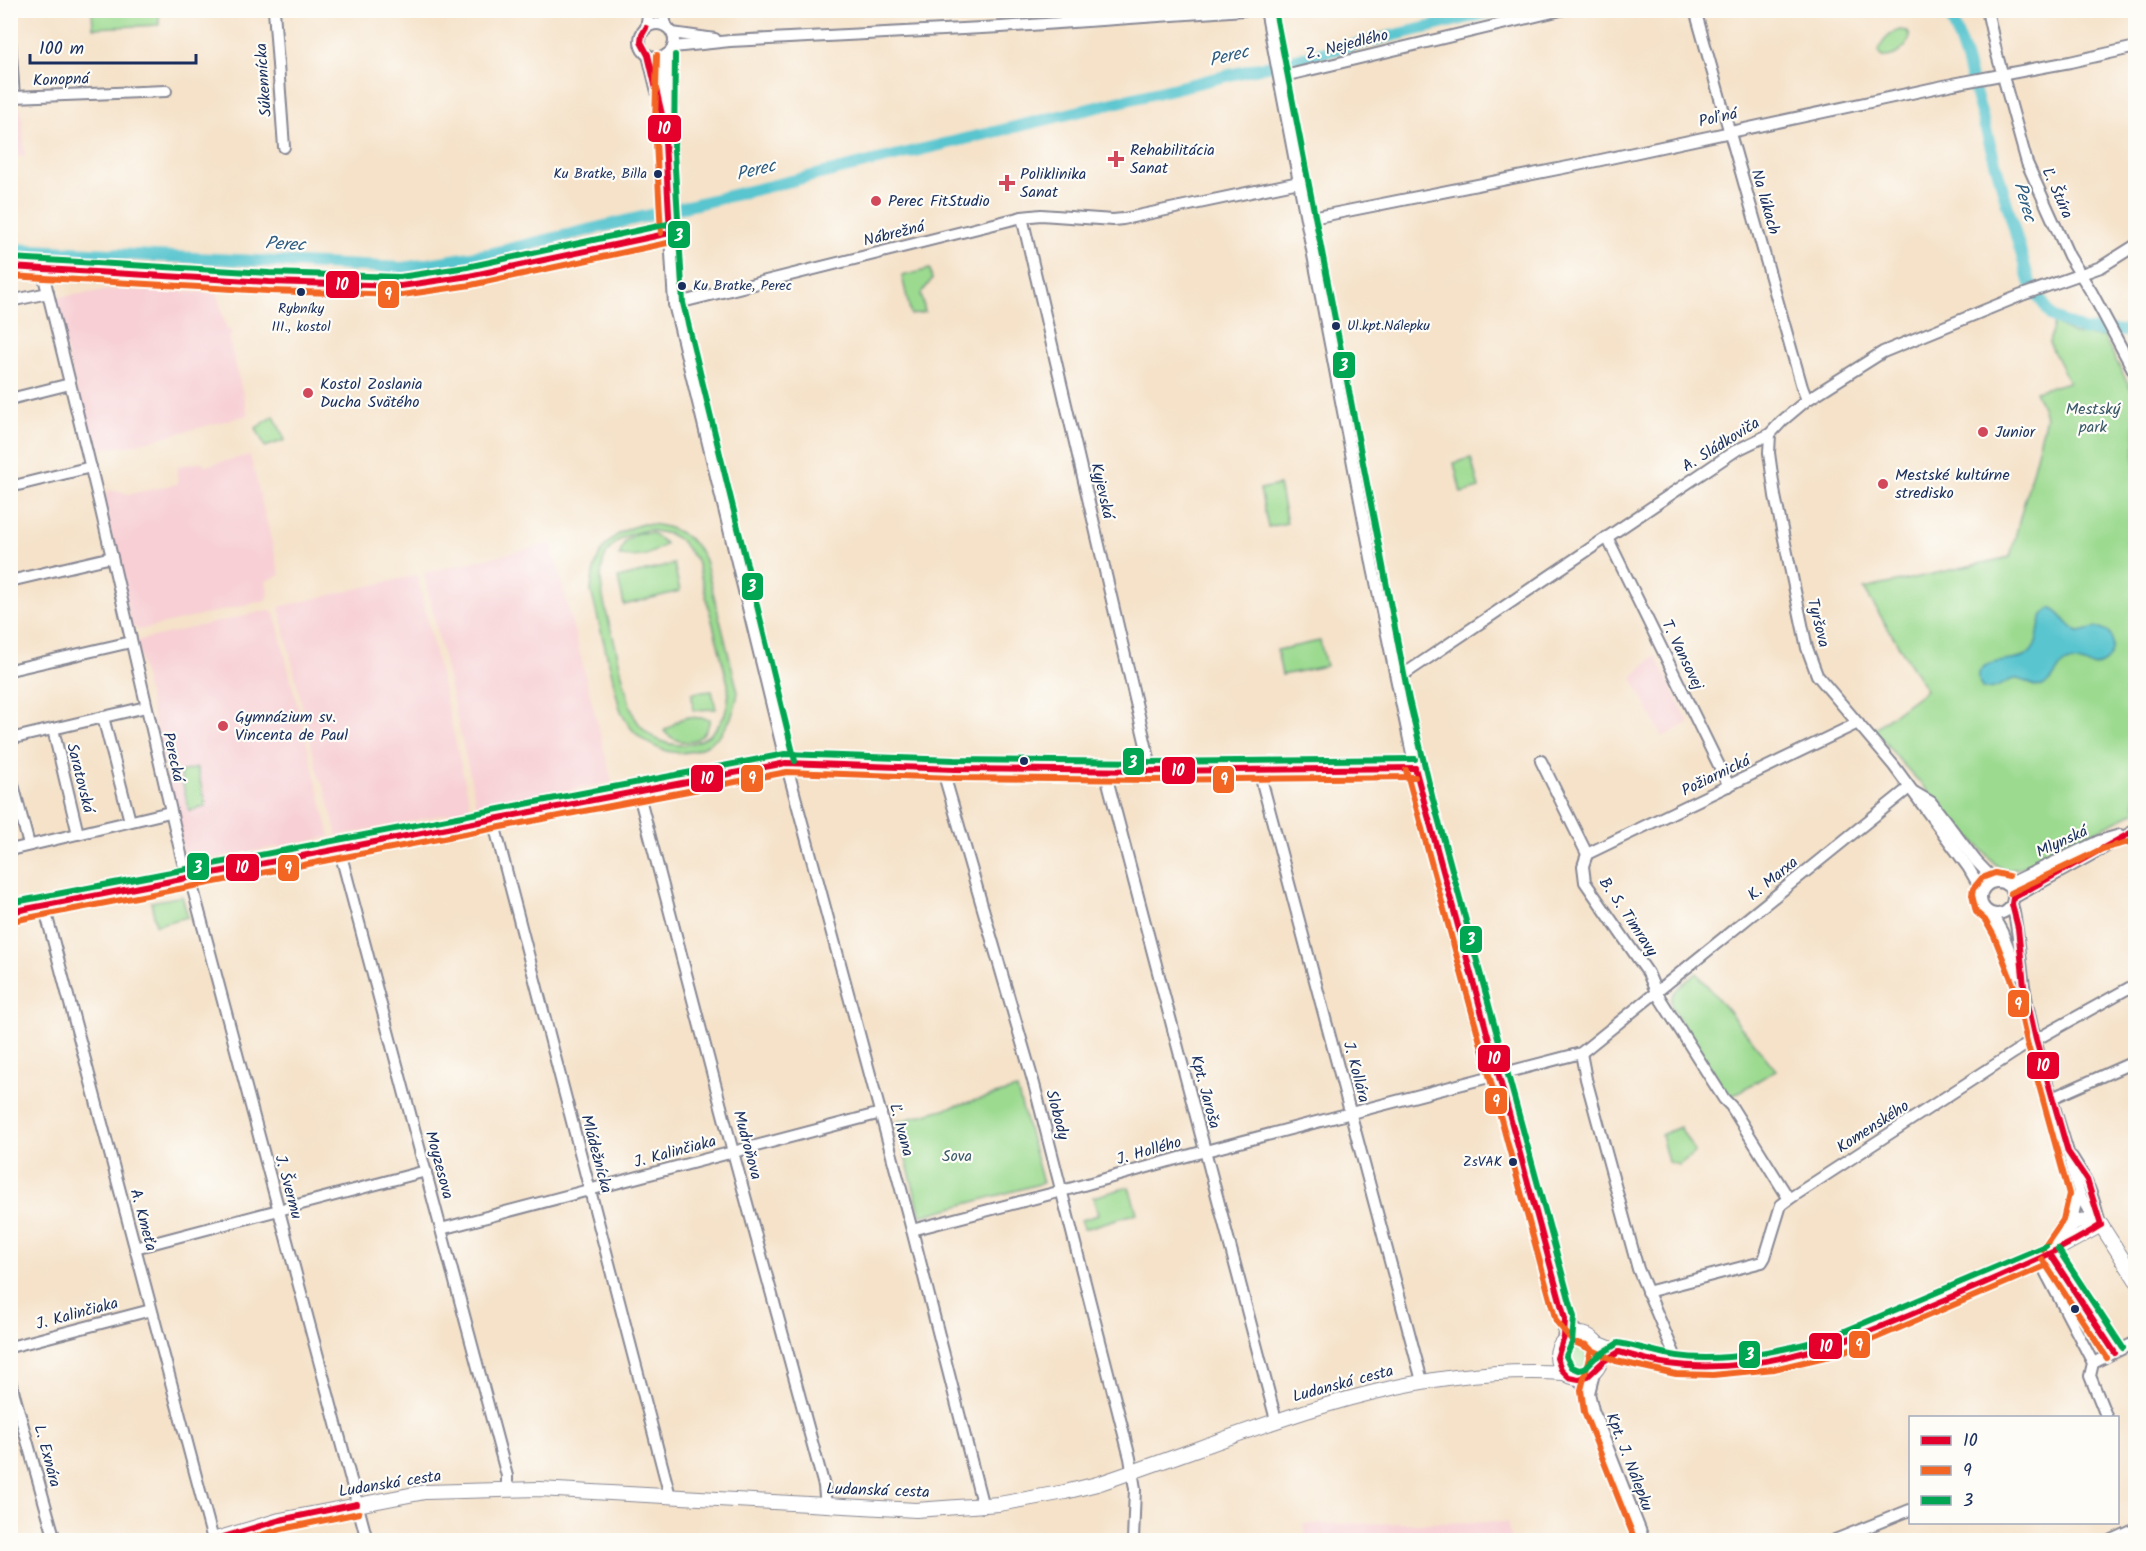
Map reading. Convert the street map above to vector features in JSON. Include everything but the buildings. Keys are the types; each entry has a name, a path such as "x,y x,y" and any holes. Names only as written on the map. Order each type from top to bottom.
{"street":[{"name":"Súkennícka","path":"274,10 284,147"},
{"path":"649,10 646,28 640,41 648,55 664,123"},
{"path":"663,10 674,38 669,51 664,123"},
{"path":"648,55 657,58 669,51 730,41 1001,27 1244,10"},
{"path":"1266,10 1415,768 1565,1319 1563,1341"},
{"name":"Z. Nejedlého","path":"1279,74 1561,10"},
{"name":"Na lúkach","path":"1695,10 1798,376 1811,398"},
{"name":"Ľ. Štúra","path":"1987,10 2027,163 2066,250 2136,375"},
{"path":"646,28 656,24 669,29 730,41"},
{"name":"Konopná","path":"10,41 14,97 166,91"},
{"name":"Poľná","path":"1307,219 1564,168 1729,131 2136,47"},
{"name":"Ľ. Ivana","path":"664,123 668,219 675,304 786,763 912,1230 983,1507"},
{"name":"Nábrežná","path":"675,304 1022,217 1041,215 1123,219 1299,182"},
{"name":"Kyjevská","path":"1022,217 1152,771"},
{"path":"10,267 269,282 401,286 469,276 670,233"},
{"name":"A. Sládkoviča","path":"1396,680 1735,451 1770,434 1782,421 1811,398 1883,352 2043,287 2101,267 2136,245"},
{"name":"Perecká","path":"42,269 91,467 187,878"},
{"path":"10,301 48,293"},
{"path":"10,399 70,384"},
{"name":"Tyršova","path":"1770,434 1768,453 1775,496 1807,648 1817,675 1894,766 1968,867 1982,891"},
{"path":"10,487 91,467"},
{"name":"T. Vansovej","path":"1607,537 1730,786"},
{"path":"10,581 112,557"},
{"path":"10,670 131,642"},
{"name":"Saratovská","path":"10,739 146,707"},
{"path":"103,717 129,821"},
{"name":"Požiarnická","path":"1587,854 1858,723"},
{"name":"Saratovská","path":"53,729 78,834"},
{"name":"B. S. Timravy","path":"1541,761 1587,854 1583,866 1585,882 1648,973 1656,992"},
{"path":"10,898 12,912 786,763 1105,771 1415,768"},
{"name":"Slobody","path":"942,768 1034,1084 1133,1472 1135,1489 1133,1540"},
{"name":"Kpt. Jaroša","path":"1105,771 1276,1420"},
{"name":"J. Kollára","path":"1259,771 1422,1381"},
{"path":"10,773 29,845"},
{"name":"Tyršova","path":"1909,788 1931,802 1977,861 2001,883"},
{"name":"K. Marxa","path":"1499,1074 1581,1053 1909,788"},
{"name":"Mudroňova","path":"639,791 733,1152 824,1486 826,1506"},
{"name":"Saratovská","path":"10,850 170,812"},
{"name":"Mládežnícka","path":"493,820 670,1496"},
{"name":"Mlynská","path":"2001,883 2099,841 2134,831"},
{"name":"Mlynská","path":"2013,901 2134,831"},
{"name":"Moyzesova","path":"339,848 507,1476 507,1489"},
{"name":"J. Švermu","path":"187,878 193,889 367,1540"},
{"path":"2024,986 2002,932 1992,914 1984,908 1982,903 1982,891 1990,883 2001,883 2011,890 2018,928 2024,986 2036,1040 2078,1194 2136,1280"},
{"path":"1992,914 2007,911 2013,901"},
{"name":"A. Kmeťa","path":"44,906 213,1540"},
{"name":"Komenského","path":"1647,1292 1762,1262 1781,1205 1789,1199 2036,1040 2136,984"},
{"path":"1656,992 1789,1199"},
{"path":"1581,1053 1637,1266 1677,1365"},
{"path":"2052,1098 2136,1061"},
{"name":"J. Hollého","path":"912,1230 1499,1074"},
{"name":"J. Kalinčiaka","path":"441,1229 881,1113"},
{"path":"2068,1152 2087,1180 2101,1226"},
{"path":"135,1248 426,1171"},
{"path":"2078,1194 2071,1224 2046,1256 2044,1270 2093,1363 2090,1376 2106,1416"},
{"path":"2071,1224 2085,1220 2101,1226"},
{"path":"1619,1352 1585,1378 1578,1379 1564,1373 1557,1356 1558,1348 1563,1341 1579,1334 1588,1336 1619,1352 1677,1365 1768,1361 1801,1355 1834,1346 2046,1256 2101,1226"},
{"name":"J. Kalinčiaka","path":"10,1347 151,1310"},
{"path":"1565,1319 1579,1334"},
{"path":"1589,1394 1601,1353 1597,1342"},
{"path":"2093,1363 2136,1342"},
{"name":"Ludanská cesta","path":"1528,1371 1557,1356"},
{"name":"Ludanská cesta","path":"213,1540 280,1520 425,1492 539,1489 916,1510 983,1507 1065,1492 1133,1472 1332,1402 1422,1381 1528,1371 1564,1373"},
{"name":"Kpt. J. Nálepku","path":"1578,1379 1589,1394 1593,1410 1644,1540"},
{"name":"L. Exnára","path":"10,1380 55,1540"},
{"path":"1835,1540 1909,1511"},
{"path":"2112,1540 2136,1529"}],"shaded area":[{"path":"21,108 25,157 11,156 11,109"},
{"path":"119,289 217,293 226,328 232,332 229,339 248,415 129,446 98,449 97,445 90,443 54,304 58,297"},
{"path":"250,455 280,575 266,581 269,594 266,600 139,630 130,624 103,498 108,494 107,490 130,494 177,484 178,466 203,462 205,466"},
{"path":"552,543 612,782 477,807 424,573"},
{"path":"417,575 471,809 337,836 325,788 319,778 279,607"},
{"path":"269,610 275,615 330,837 186,864 136,641"},
{"path":"1655,655 1689,723 1662,737 1632,677"},
{"path":"1507,1522 1511,1540 1306,1540 1303,1524"}],"green space":[{"path":"92,11 159,11 159,25 93,28"},
{"path":"1900,30 1907,31 1910,36 1907,44 1896,54 1882,57 1879,50 1883,42 1892,33"},
{"path":"930,269 932,279 921,294 925,312 911,315 902,276"},
{"name":"Mestský park","path":"2054,323 2073,334 2104,337 2135,397 2135,812 2020,868 2009,870 1997,866 1900,761 1874,729 1926,690 1864,589 2010,557 2046,417 2035,391 2069,382 2049,343"},
{"path":"274,416 285,440 265,447 256,428"},
{"path":"1471,458 1479,488 1461,493 1454,463"},
{"path":"1279,485 1287,523 1268,527 1260,489"},
{"path":"643,524 672,529 694,544 705,560 738,692 731,717 723,731 703,747 691,751 667,751 644,740 627,722 618,702 591,591 595,567 604,547 620,533","holes":["649,530 669,534 680,540 697,561 728,684 727,705 721,722 710,734 695,742 679,745 662,742 647,732 634,716 605,609 601,574 604,559 612,546 627,536"]},
{"path":"637,533 652,533 666,544 644,556 619,556 625,541"},
{"path":"674,564 680,591 624,605 618,578"},
{"path":"1320,641 1326,666 1282,675 1277,650"},
{"path":"712,691 716,709 693,710 692,693"},
{"path":"689,717 710,719 703,734 697,739 684,742 670,737 664,731 681,719"},
{"path":"197,768 206,806 189,811 180,772"},
{"path":"182,896 188,917 156,925 151,902"},
{"path":"1697,973 1776,1070 1729,1098 1672,1008 1671,1002 1675,992"},
{"name":"Sova","path":"1017,1089 1043,1183 921,1216 896,1122"},
{"path":"1680,1127 1695,1152 1679,1165 1668,1162 1661,1135"},
{"path":"1129,1187 1137,1213 1084,1229 1081,1220 1098,1215 1093,1197"},
{"path":"1580,1342 1589,1346 1593,1355 1589,1364 1580,1368 1571,1364 1567,1355 1571,1346"}],"water":[{"path":"2051,608 2078,632 2097,628 2106,630 2112,640 2112,651 2106,661 2097,666 2069,662 2061,667 2047,684 2039,687 2017,679 1997,687 1982,688 1979,678 1980,670 1993,663 2026,656 2036,644 2041,618"}],"waterway":[{"name":"Perec","path":"10,249 403,268 489,254 1499,10"},
{"name":"Perec","path":"1949,10 1965,57 2029,281 2052,317 2083,330 2136,331"}],"transit line":[{"name":"3","path":"1275,10 1409,700 1433,800 1574,1317 1572,1343 1566,1356 1572,1367 1579,1370 1584,1369 1595,1358 1618,1343 1677,1356 1714,1358 1775,1351 1813,1342 1831,1337 2046,1246"},
{"name":"10","path":"646,28 641,42 648,55 664,123 670,233"},
{"name":"9","path":"657,55 655,123 661,233"},
{"name":"3","path":"675,55 674,151 683,303 795,761"},
{"name":"3","path":"11,258 269,273 400,277 467,267 668,224"},
{"name":"10","path":"10,267 269,282 401,286 469,276 670,233"},
{"name":"9","path":"10,276 268,291 402,295 471,285 672,242"},
{"name":"3","path":"10,903 785,754 955,760 1152,762 1415,759"},
{"name":"10","path":"10,912 786,763 955,769 1152,771 1415,768"},
{"name":"10","path":"1415,768 1565,1319 1564,1337 1557,1358 1561,1369 1569,1377 1579,1379 1588,1376 1604,1361 1619,1352 1662,1363 1706,1367 1782,1358 1819,1348 1891,1323 1997,1277 2050,1253 2101,1225"},
{"name":"9","path":"1406,770 1556,1321 1572,1340"},
{"name":"9","path":"12,921 787,772 955,778 1152,780 1415,777"},
{"name":"10","path":"2013,898 2136,830"},
{"name":"9","path":"2010,893 2102,849 2136,840"},
{"name":"9","path":"2009,876 1995,873 1982,878 1973,889 1972,895 1976,912 1985,920 1994,936 2015,989 2027,1042 2069,1194 2063,1220 2043,1249"},
{"name":"10","path":"2013,898 2024,986 2036,1040 2068,1152 2087,1180 2101,1225"},
{"name":"3","path":"2058,1249 2123,1348"},
{"name":"10","path":"2050,1254 2115,1353"},
{"name":"9","path":"2042,1259 2107,1358"},
{"name":"9","path":"1577,1343 1616,1361 1676,1374 1713,1375 1774,1369 1838,1354 2045,1266"},
{"name":"9","path":"1577,1343 1587,1345 1591,1350 1581,1390 1584,1412 1635,1540"},
{"name":"10","path":"213,1540 280,1520 357,1504"},
{"name":"9","path":"243,1540 282,1529 359,1513"}],"place":[{"name":"Rehabilitácia Sanat","path":"1116,159"},
{"name":"Ku Bratke, Billa","path":"658,174"},
{"name":"Poliklinika Sanat","path":"1007,183"},
{"name":"Perec FitStudio","path":"876,201"},
{"name":"Ku Bratke, Perec","path":"682,286"},
{"name":"Rybníky III., kostol","path":"301,292"},
{"name":"Ul.kpt.Nálepku","path":"1336,326"},
{"name":"Kostol Zoslania Ducha Svätého","path":"308,393"},
{"name":"Junior","path":"1983,432"},
{"name":"Mestské kultúrne stredisko","path":"1883,484"},
{"name":"Gymnázium sv. Vincenta de Paul","path":"223,726"},
{"name":"ZsVAK","path":"1513,1162"}]}
